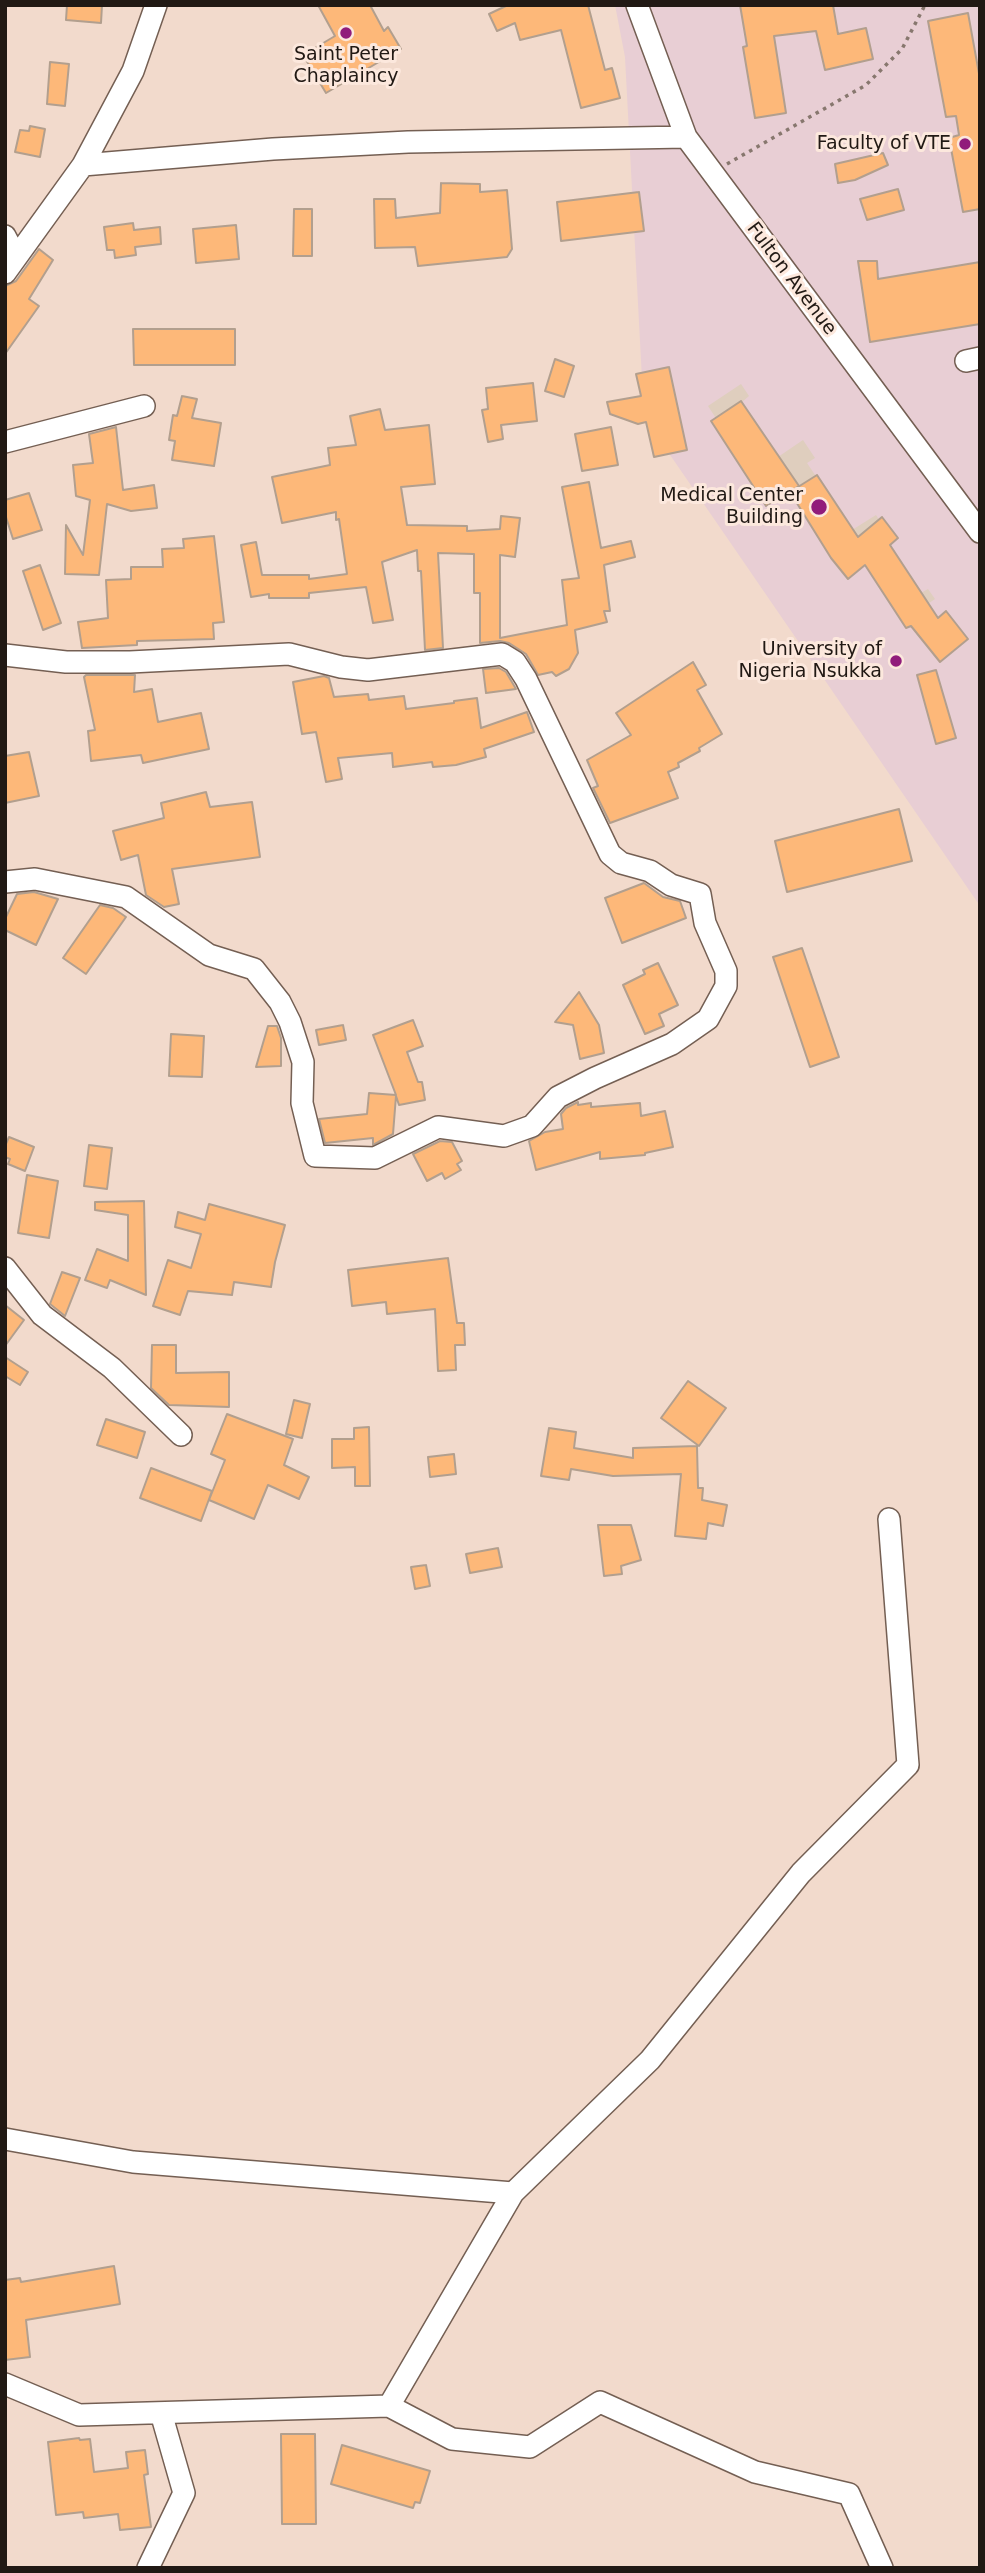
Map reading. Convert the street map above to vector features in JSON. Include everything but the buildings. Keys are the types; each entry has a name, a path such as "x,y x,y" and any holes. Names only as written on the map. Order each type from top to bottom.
{"street":[{"path":"10,265 83,165 133,71 156,5"},
{"name":"Fulton Avenue","path":"637,5 686,138 980,533"},
{"path":"83,165 273,149 408,142 686,138"},
{"path":"5,236 10,265"},
{"path":"5,442 144,406"},
{"path":"5,655 79,662 289,654 341,667 368,670 502,654 515,662 526,679 610,854 621,863 650,871 671,885 699,894 705,923 726,971 726,986 708,1019 672,1044 595,1077 558,1097 532,1126 504,1136 438,1127 375,1158 315,1156 302,1103 303,1062 290,1022 280,1002 254,969 209,955 125,897 35,879 5,883"},
{"path":"5,1268 42,1315 112,1368 181,1435"},
{"path":"389,2406 513,2193 650,2060 802,1874 908,1765 890,1519"},
{"path":"5,2140 133,2162 513,2193"},
{"path":"5,2384 79,2415 389,2406 452,2439 530,2447 600,2402 755,2472 849,2494 882,2568"},
{"path":"148,2568 184,2493 161,2413"}],"path":[{"path":"711,172 798,126 866,85 902,49 925,5"}],"shaded area":[{"name":"University of Nigeria Nsukka","path":"615,5 980,5 980,906 644,417 625,57"},
{"name":"Medical Center Building","path":"741,384 749,396 742,402 778,457 803,440 815,458 807,463 852,530 876,515 887,532 881,536 919,594 928,589 935,599 904,620 864,559 845,571 789,487 770,500 708,406"}],"place":[{"name":"Saint Peter Chaplaincy","path":"346,33"},
{"name":"Faculty of VTE","path":"965,144"},
{"name":"Medical Center Building","path":"819,507"},
{"name":"University of Nigeria Nsukka","path":"896,661"}]}
